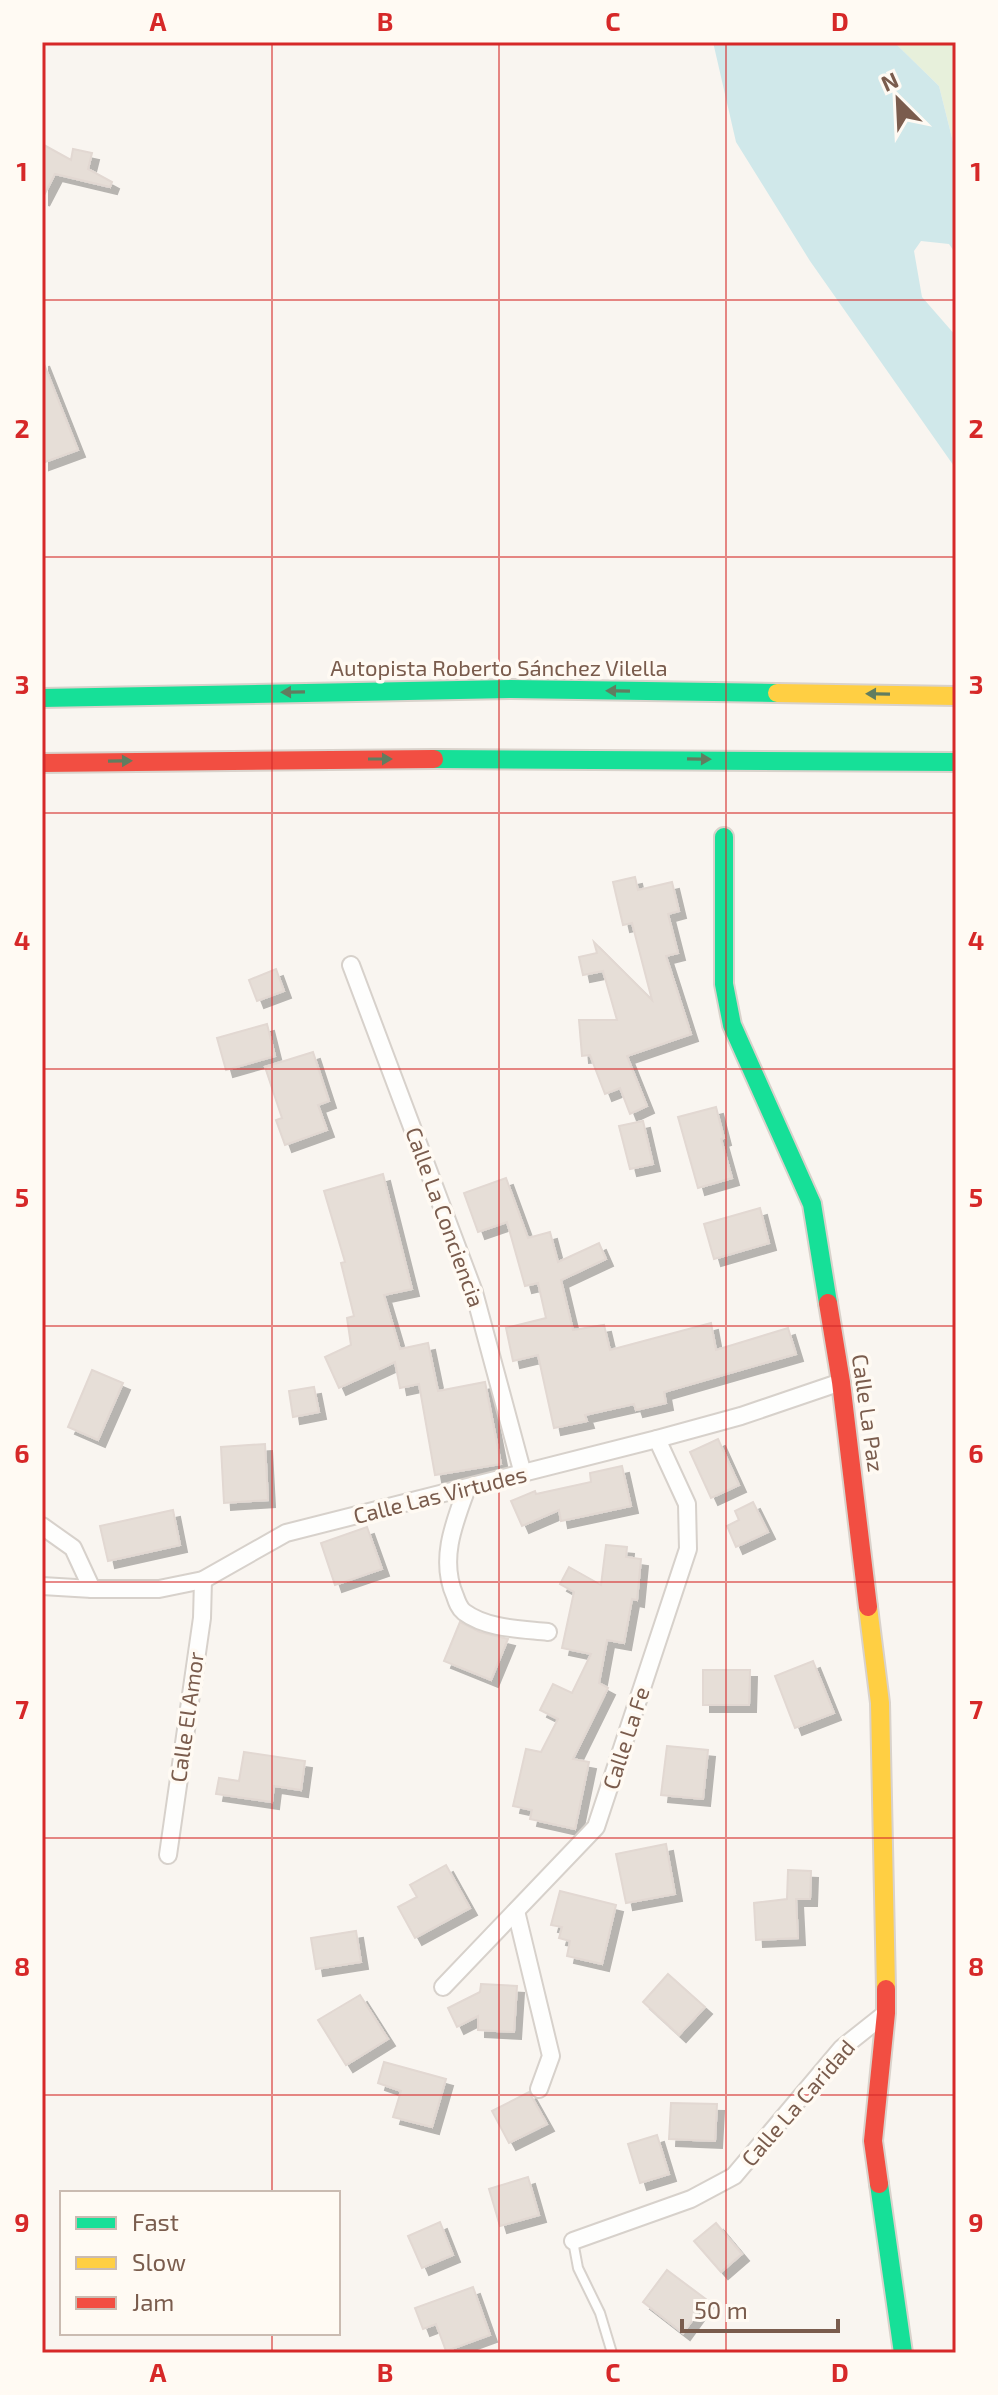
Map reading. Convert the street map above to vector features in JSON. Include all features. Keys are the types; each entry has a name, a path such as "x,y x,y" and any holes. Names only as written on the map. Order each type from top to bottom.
{"main road":[{"name":"Autopista Roberto Sánchez Vilella","path":"42,698 511,689 956,696"},
{"path":"42,763 537,758 956,762"},
{"name":"Calle La Paz","path":"724,837 724,984 732,1025 812,1204 841,1382 880,1703 886,2013 873,2141 903,2353"}],"street":[{"name":"Calle La Conciencia","path":"351,965 474,1292 523,1474"},
{"name":"Calle Las Virtudes","path":"42,1586 159,1589 203,1580 286,1533 657,1439 741,1416 841,1382"},
{"name":"Calle La Fe","path":"443,1987 596,1827 688,1549 687,1504 657,1439"},
{"path":"467,1488 446,1562 461,1610 505,1628 548,1632"},
{"path":"42,1526 73,1548 92,1589"},
{"name":"Calle El Amor","path":"168,1855 202,1618 203,1580"},
{"path":"516,1911 551,2056 539,2089"},
{"name":"Calle La Caridad","path":"573,2241 691,2199 734,2176 842,2048 886,2013"}],"lane":[{"path":"573,2241 578,2268 600,2313 612,2353"}],"green space":[{"path":"894,42 956,42 956,154 939,86"}],"water":[{"path":"713,42 894,42 939,86 956,154 956,254 949,244 921,241 914,251 922,297 956,336 956,469 810,261 736,142"}],"building":[{"path":"42,144 71,160 73,149 92,153 88,169 112,182 110,187 55,174 42,199"},
{"path":"42,359 78,450 42,463"},
{"path":"635,877 638,890 672,882 679,911 668,914 678,953 666,956 691,1034 627,1056 647,1106 630,1114 620,1088 605,1094 590,1055 582,1056 579,1020 617,1020 603,971 583,975 579,957 597,953 594,942 652,1000 632,923 623,925 613,882"},
{"path":"276,969 284,991 257,1001 249,980"},
{"path":"267,1024 275,1056 226,1070 217,1038"},
{"path":"313,1052 329,1101 318,1105 327,1130 285,1145 276,1120 282,1118 265,1067"},
{"path":"716,1107 732,1178 698,1188 678,1117"},
{"path":"643,1121 653,1164 630,1169 619,1126"},
{"path":"383,1174 412,1289 384,1295 400,1349 428,1343 438,1391 485,1382 501,1464 435,1475 419,1384 400,1388 395,1362 339,1388 325,1357 351,1345 347,1318 354,1316 341,1263 345,1262 324,1191"},
{"path":"506,1178 528,1238 550,1232 558,1262 599,1243 606,1259 561,1280 573,1330 604,1325 610,1350 711,1323 716,1350 788,1328 796,1354 664,1392 666,1403 636,1410 634,1404 585,1415 587,1421 554,1428 538,1355 513,1361 506,1328 546,1318 538,1283 525,1286 507,1222 478,1232 464,1193"},
{"path":"760,1208 769,1243 714,1259 704,1224"},
{"path":"92,1370 123,1383 98,1440 68,1427"},
{"path":"314,1387 319,1412 293,1417 289,1391"},
{"path":"718,1439 739,1485 711,1498 690,1452"},
{"path":"265,1444 268,1500 224,1503 221,1447"},
{"path":"622,1466 631,1506 561,1521 559,1510 522,1526 511,1501 535,1491 536,1494 591,1482 590,1473"},
{"path":"753,1502 768,1532 736,1547 727,1526 739,1520 735,1511"},
{"path":"173,1510 180,1545 108,1561 100,1526"},
{"path":"367,1527 382,1569 335,1585 321,1543"},
{"path":"606,1545 627,1547 626,1557 641,1559 637,1600 632,1599 624,1643 607,1640 599,1683 608,1688 573,1759 589,1762 575,1829 530,1819 532,1810 513,1806 526,1749 541,1752 558,1719 540,1710 553,1684 572,1693 591,1654 562,1648 574,1592 560,1584 569,1567 601,1585"},
{"path":"460,1622 480,1632 508,1639 491,1680 444,1661"},
{"path":"813,1661 834,1713 795,1728 775,1676"},
{"path":"703,1670 750,1670 749,1705 703,1705"},
{"path":"667,1746 708,1750 703,1799 661,1795"},
{"path":"244,1752 305,1761 301,1790 274,1786 272,1802 216,1794 219,1778 239,1781"},
{"path":"666,1844 675,1894 626,1903 616,1854"},
{"path":"446,1865 470,1908 415,1938 398,1907 417,1897 410,1885"},
{"path":"788,1870 811,1871 810,1899 796,1899 798,1938 756,1940 754,1903 787,1899"},
{"path":"560,1891 616,1905 602,1964 567,1956 570,1941 559,1938 562,1927 551,1925"},
{"path":"356,1931 361,1962 316,1969 311,1938"},
{"path":"668,1974 705,2007 679,2035 643,2002"},
{"path":"481,1984 517,1986 514,2032 478,2030 478,2016 457,2027 448,2008 480,1992"},
{"path":"360,1995 388,2039 346,2065 318,2020"},
{"path":"384,2062 446,2079 432,2127 393,2117 401,2091 378,2083"},
{"path":"529,2092 547,2124 509,2143 492,2111"},
{"path":"671,2103 717,2104 715,2141 669,2139"},
{"path":"657,2135 669,2174 640,2183 628,2144"},
{"path":"528,2177 539,2215 500,2226 489,2189"},
{"path":"440,2222 453,2255 422,2268 408,2236"},
{"path":"716,2223 742,2254 721,2272 694,2241"},
{"path":"667,2270 707,2300 683,2333 643,2302"},
{"path":"473,2287 490,2335 446,2351 436,2324 423,2329 415,2308"}],"traffic: fast":[{"path":"42,698 511,689 777,693"},
{"path":"434,759 956,762"},
{"path":"724,837 724,984 732,1025 812,1204 828,1303"},
{"path":"879,2184 903,2353"}],"traffic: slow":[{"path":"777,693 956,696"},
{"path":"868,1607 880,1703 886,1989"}],"traffic: jam":[{"path":"42,763 434,759"},
{"path":"828,1303 841,1382 868,1607"},
{"path":"879,2184 873,2141 886,1989"}]}
